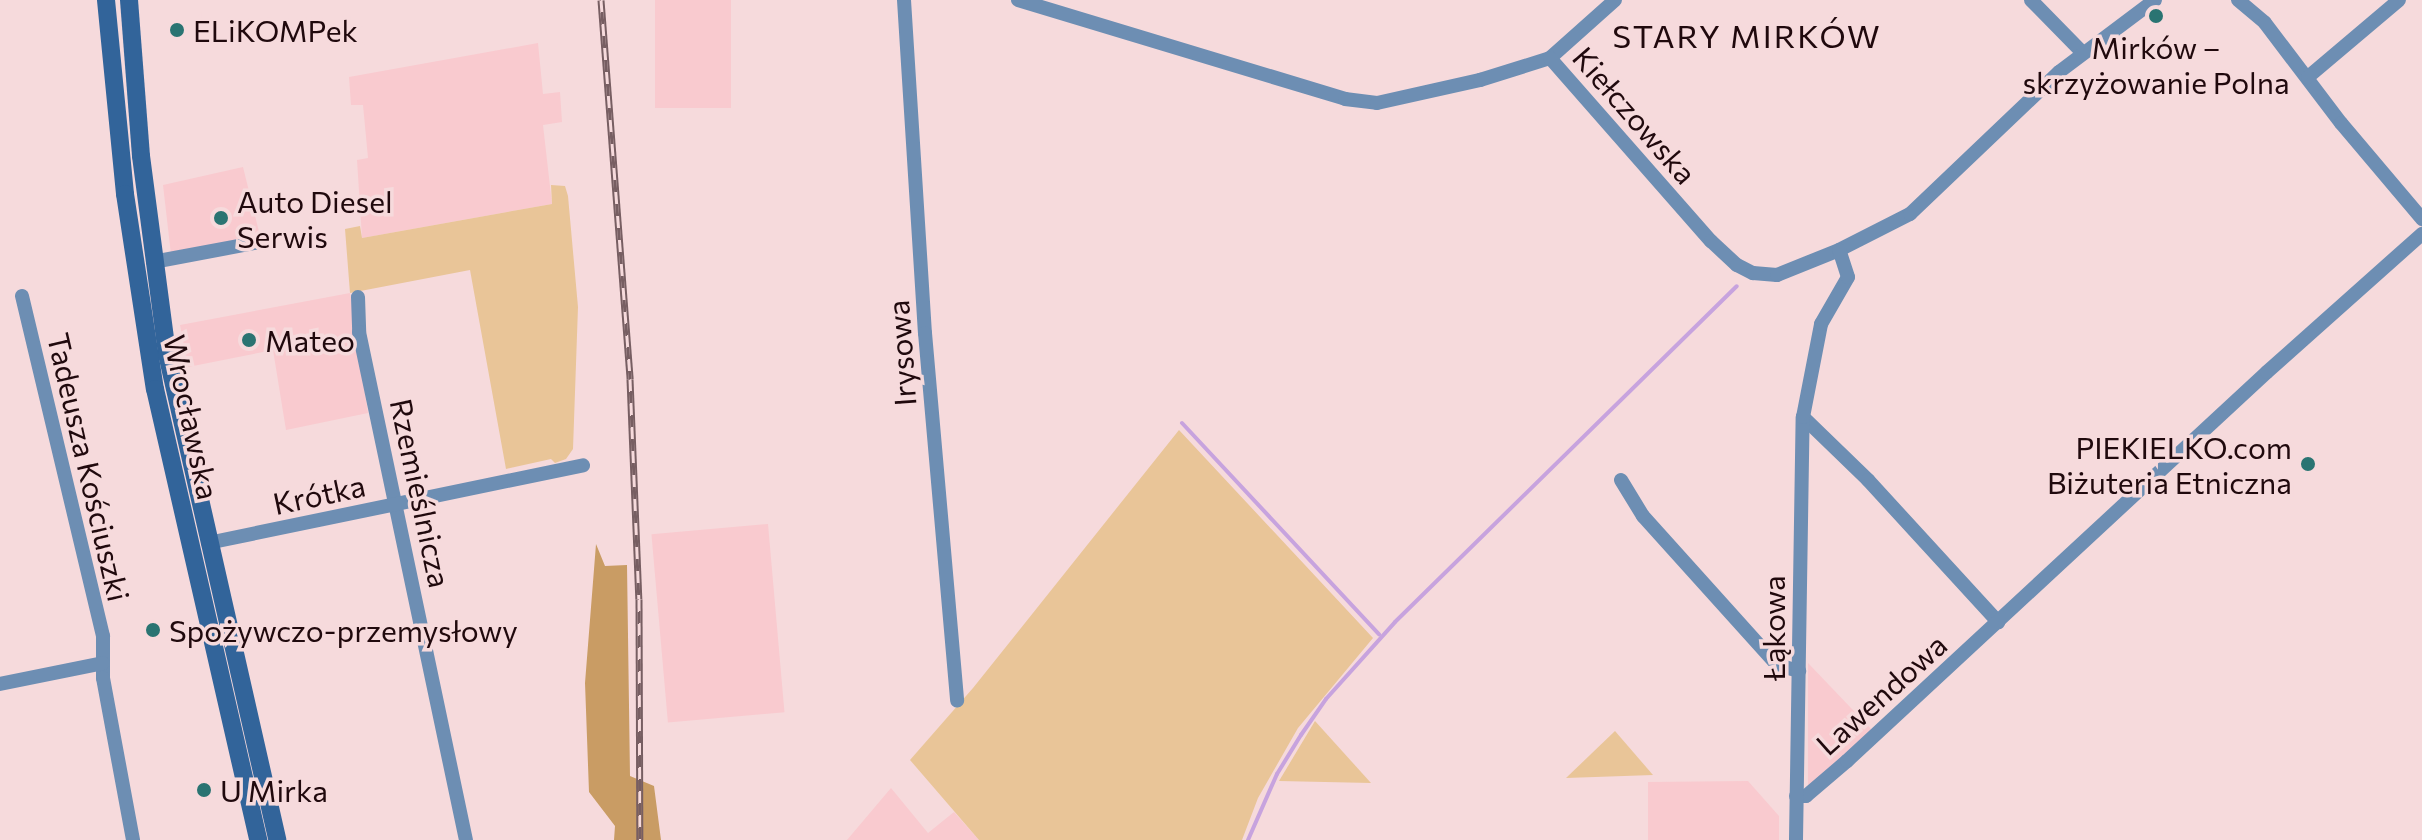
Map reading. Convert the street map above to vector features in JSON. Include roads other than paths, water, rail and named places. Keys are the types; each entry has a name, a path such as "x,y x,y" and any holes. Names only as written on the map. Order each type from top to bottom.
{"main road":[{"name":"Wrocławska","path":"106,0 125,194 155,389 258,840"},
{"name":"Wrocławska","path":"129,0 136,111 167,354 277,840"}],"street":[{"name":"Irysowa","path":"904,0 925,333 957,701"},
{"name":"Kiełczowska","path":"1018,0 1345,99 1368,103 1409,98 1550,58 1711,241 1737,265 1753,273 1777,275 1839,250 1916,209 2082,52 2155,0"},
{"path":"1550,58 1615,0"},
{"path":"2031,0 2082,52"},
{"path":"2238,0 2265,23 2341,123 2420,210"},
{"path":"2308,77 2399,0"},
{"name":"Lawendowa","path":"1796,796 1806,796 1817,787 2267,372 2422,234"},
{"path":"153,262 255,243"},
{"name":"Łąkowa","path":"1796,840 1803,417 1821,324 1848,277 1839,250"},
{"name":"Tadeusza Kościuszki","path":"22,296 103,636 103,678 133,840"},
{"name":"Rzemieślnicza","path":"358,297 359,332 466,840"},
{"path":"1803,417 1868,480 1998,622"},
{"name":"Krótka","path":"208,543 583,465"},
{"path":"1621,480 1643,516 1777,665 1799,671"},
{"path":"0,684 103,663"}],"waterway":[{"path":"1248,840 1277,774 1326,699 1395,622 1737,286"},
{"path":"1182,423 1379,634"}],"railway":[{"path":"601,0 630,379 639,599 640,840"}],"place":[{"name":"Mirków – skrzyżowanie Polna","path":"2156,16"},
{"name":"ELiKOMPek","path":"177,30"},
{"name":"Auto Diesel Serwis","path":"221,218"},
{"name":"Mateo","path":"249,340"},
{"name":"PIEKIELKO.com Biżuteria Etniczna","path":"2308,464"},
{"name":"Spożywczo-przemysłowy","path":"153,630"},
{"name":"U Mirka","path":"204,790"}],"district":[{"name":"STARY MIRKÓW","path":"1747,35"}]}
